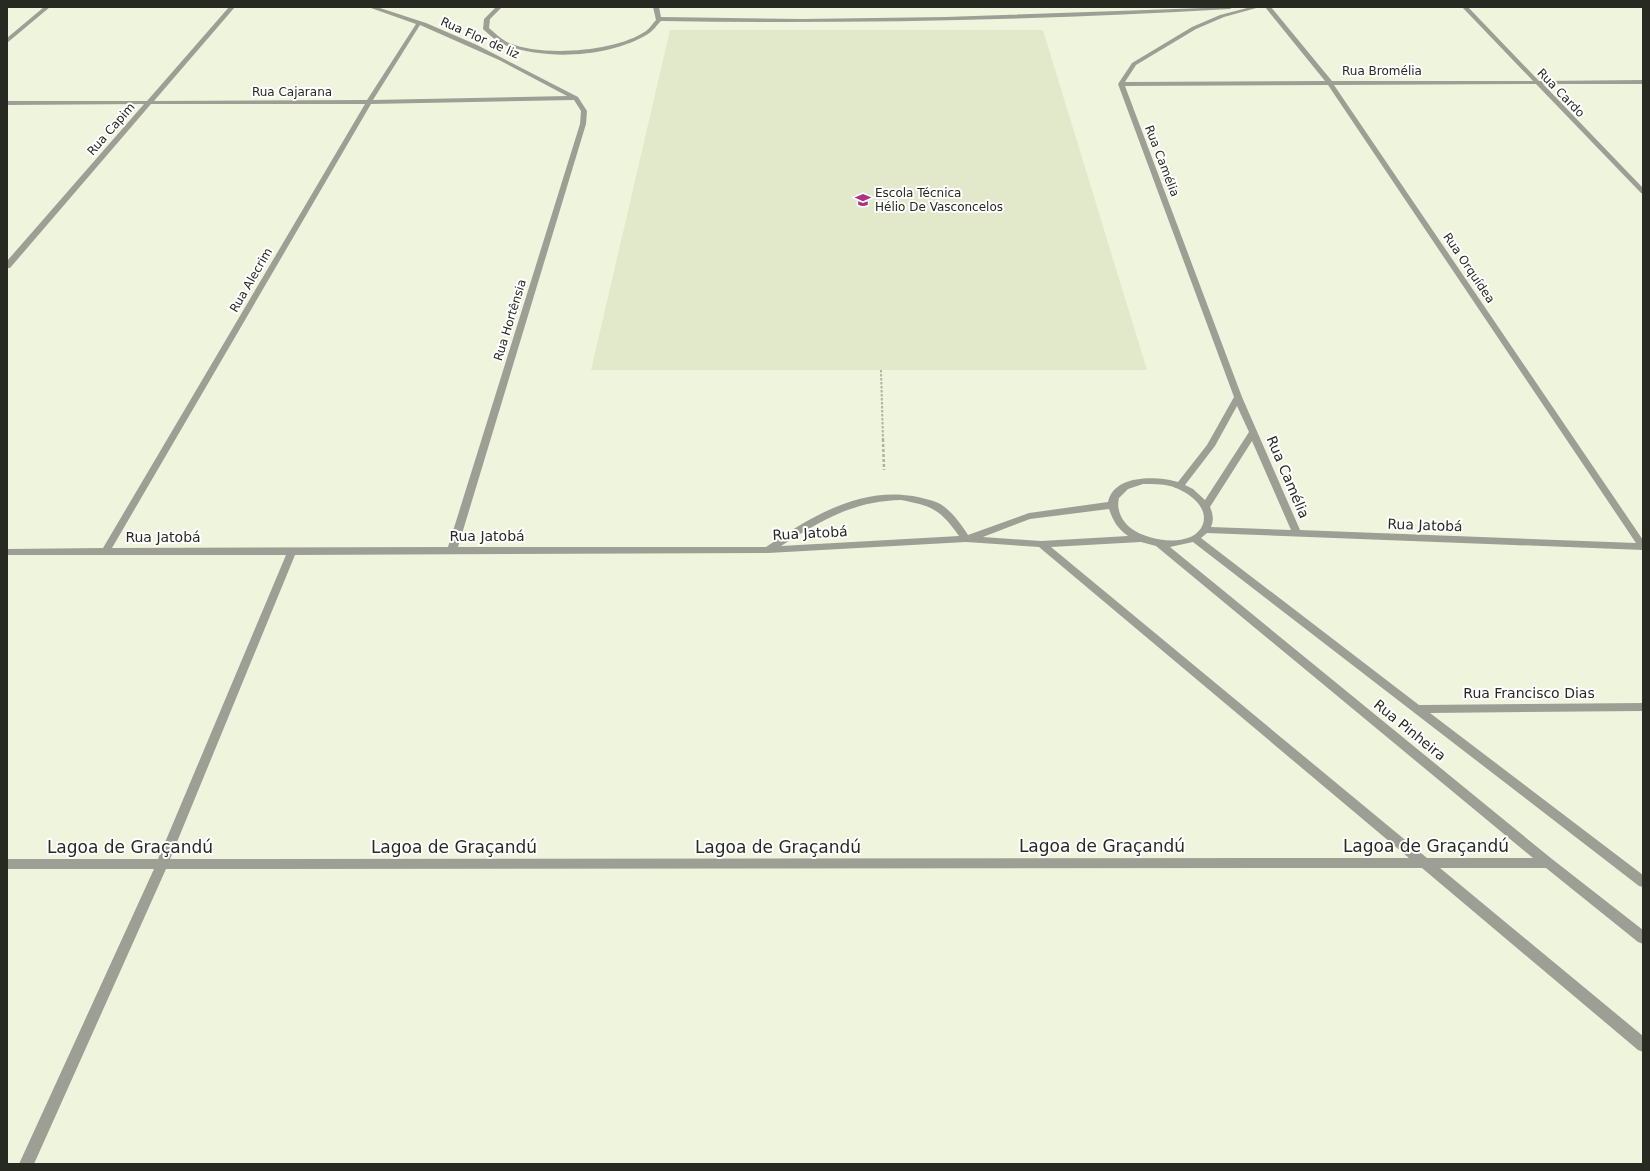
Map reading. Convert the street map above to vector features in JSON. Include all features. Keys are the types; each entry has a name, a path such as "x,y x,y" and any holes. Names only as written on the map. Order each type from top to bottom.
{"street":[{"path":"7,41 47,7"},
{"name":"Rua Capim","path":"7,266 232,7"},
{"name":"Rua Flor de liz","path":"371,7 419,23 488,53 527,71 576,98"},
{"path":"499,7 487,20 486,29 494,38 507,45 527,50 550,53 599,50 622,44 640,37 652,28 659,19 658,10 656,7"},
{"path":"659,19 844,21 998,18 1230,7"},
{"path":"1121,84 1134,64 1194,28 1222,16 1257,7"},
{"name":"Rua Orquídea","path":"1268,7 1329,82 1643,547"},
{"name":"Rua Cardo","path":"1465,7 1643,192"},
{"name":"Rua Alecrim","path":"106,551 369,102 419,23"},
{"path":"501,48 507,45"},
{"path":"488,53 494,50"},
{"name":"Rua Bromélia","path":"1121,84 1535,81 1643,82"},
{"name":"Rua Camélia","path":"1121,84 1238,397 1254,431 1297,534"},
{"name":"Rua Cajarana","path":"7,103 148,104 576,98"},
{"name":"Rua Hortênsia","path":"452,550 583,124 584,111 576,98"},
{"path":"1180,486 1211,446 1238,397"},
{"name":"Rua Camélia","path":"1206,506 1254,431"},
{"path":"1144,481 1162,481 1180,486 1195,494 1206,506 1210,518 1207,530 1196,539 1179,544 1160,544 1140,539 1125,530 1115,518 1112,505 1116,494 1128,486 1144,481"},
{"path":"768,550 810,522 858,502 884,496 910,498 938,506 950,517 966,539"},
{"name":"Rua Jatobá","path":"966,539 1029,516 1112,505"},
{"name":"Rua Jatobá","path":"1207,530 1643,547"},
{"name":"Rua Jatobá","path":"7,552 768,550 966,539 1041,544 1140,539"},
{"name":"Rua Pinheira","path":"1196,539 1415,709 1643,882"},
{"path":"1041,544 1643,1045"},
{"name":"Rua Pinheira","path":"1160,544 1548,863 1643,938"},
{"path":"26,1164 162,864 292,551"},
{"name":"Rua Francisco Dias","path":"1415,709 1643,707"},
{"name":"Lagoa de Graçandú","path":"7,864 1548,863"}],"path":[{"path":"882,370 884,496"}],"shaded area":[{"name":"Escola Técnica Hélio De Vasconcelos","path":"670,30 1043,30 1147,370 591,370"}],"place":[{"name":"Escola Técnica Hélio De Vasconcelos","path":"863,200"}]}
